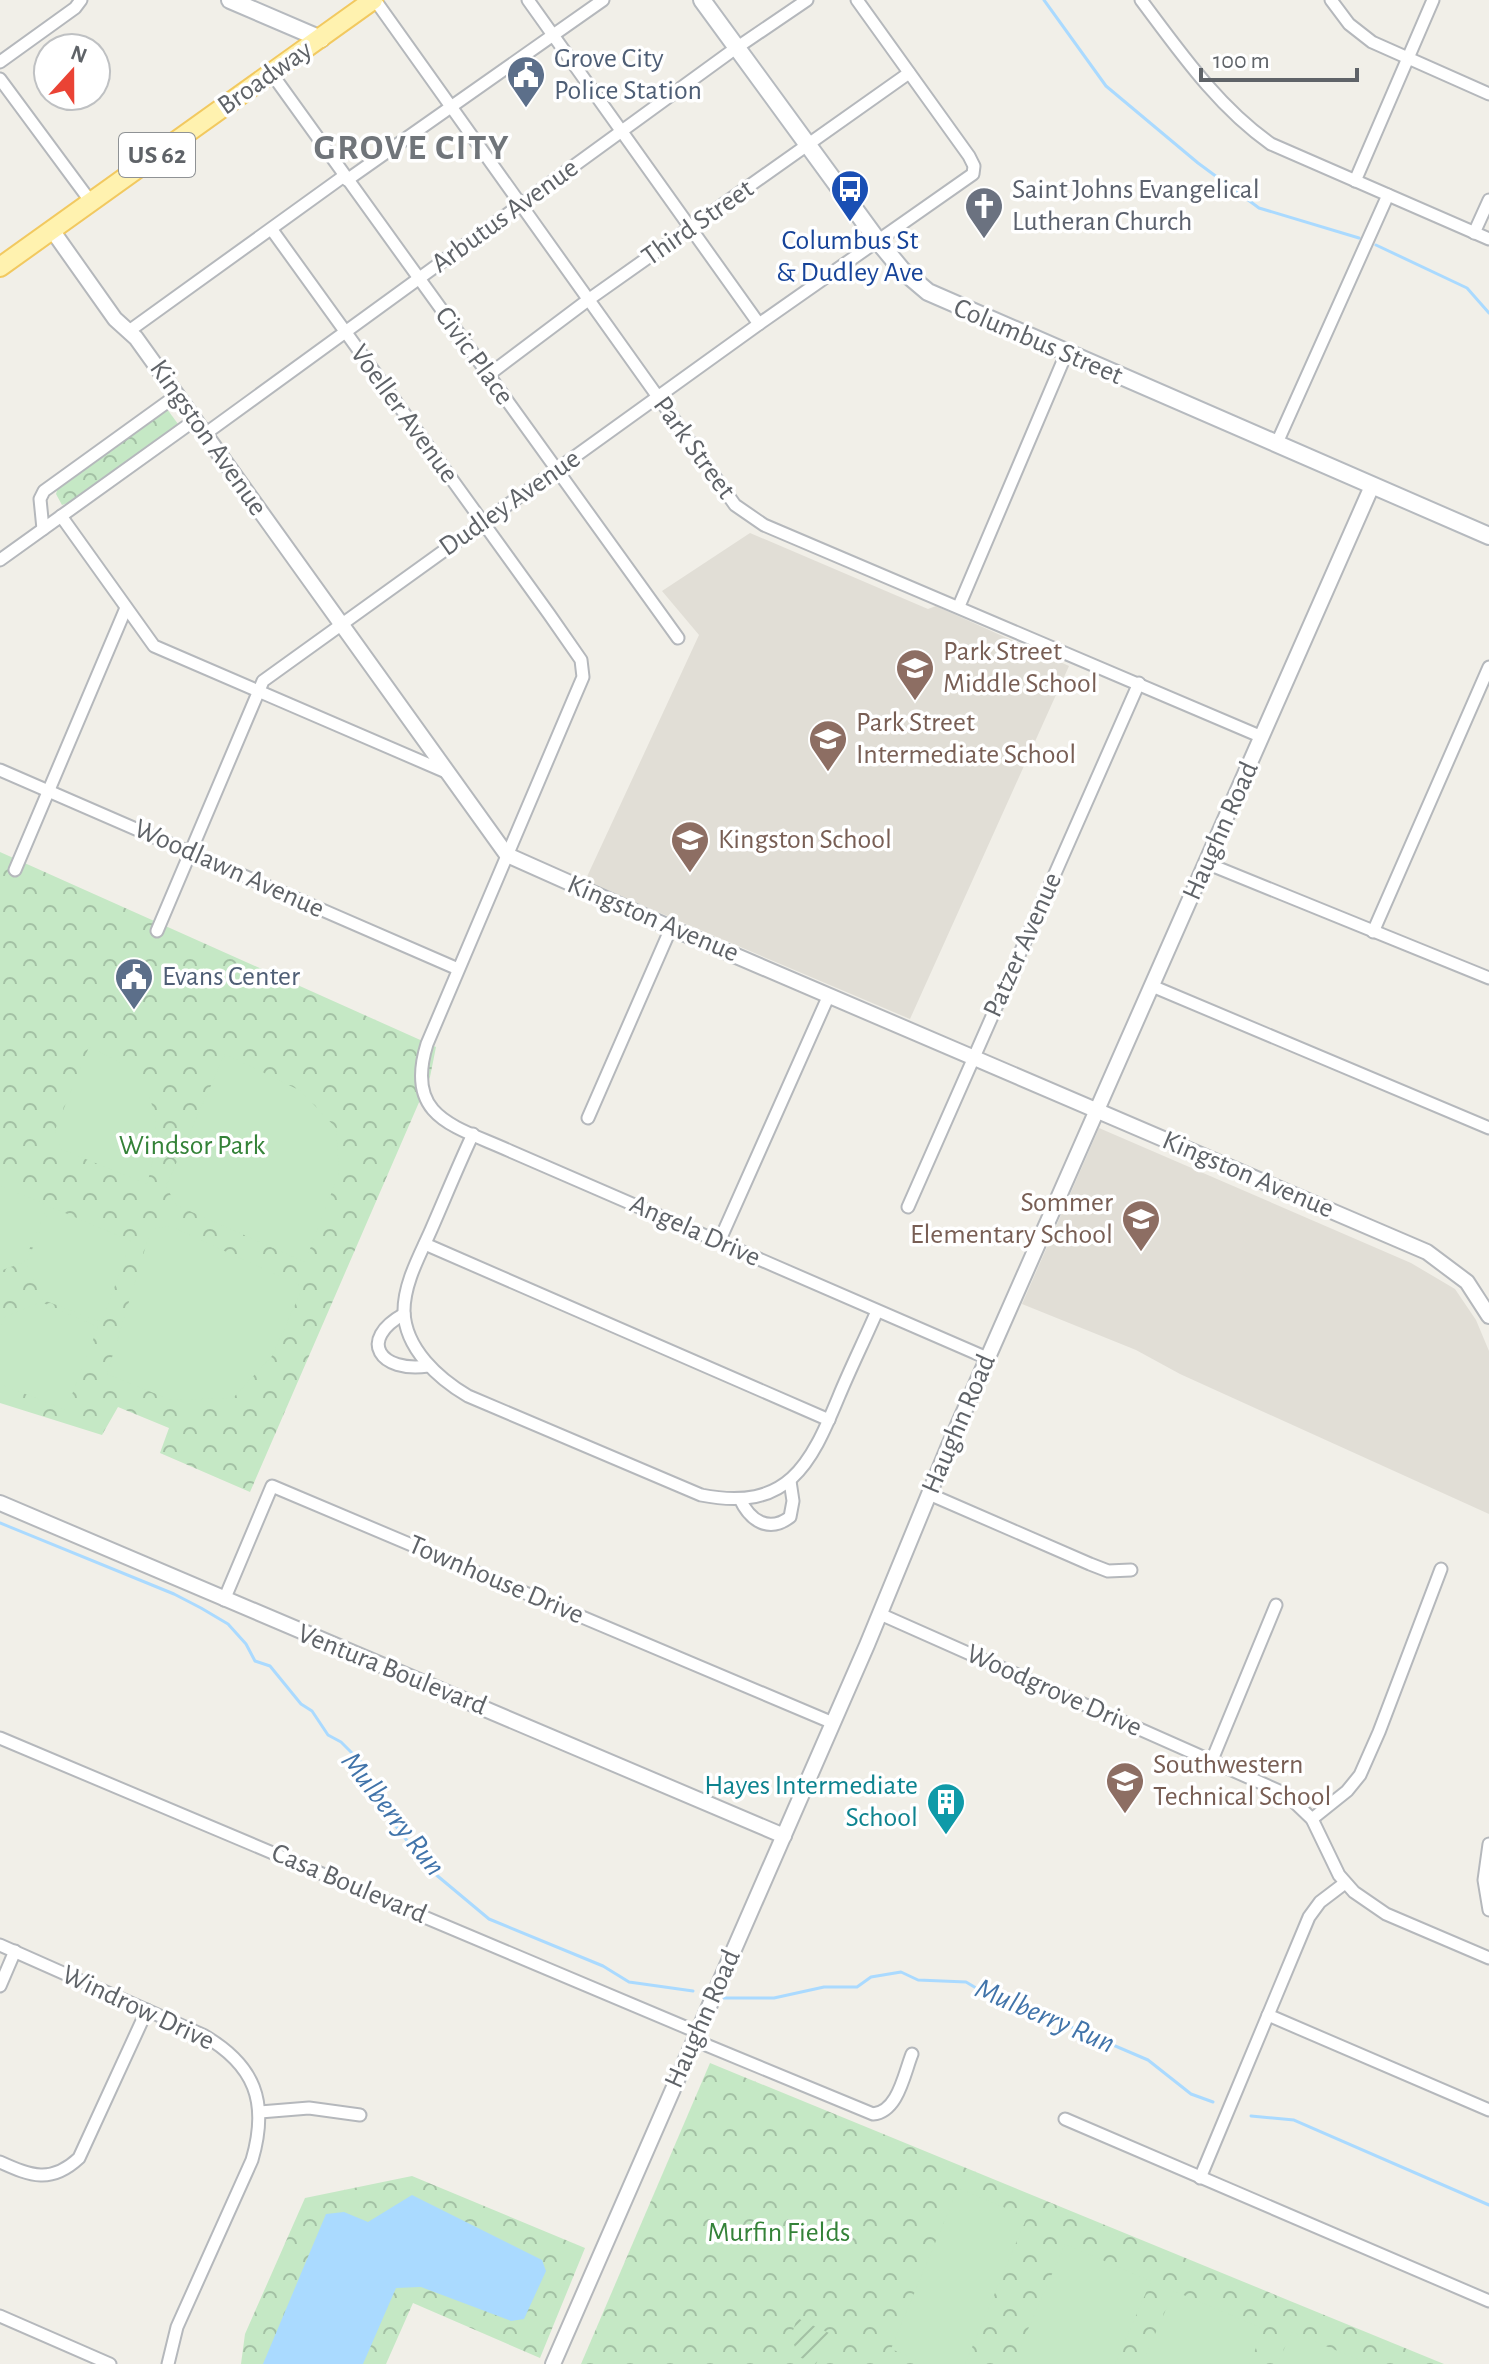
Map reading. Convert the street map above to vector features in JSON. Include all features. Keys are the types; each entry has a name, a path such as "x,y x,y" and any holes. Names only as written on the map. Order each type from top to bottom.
{"main road":[{"path":"230,0 321,39"},
{"name":"Broadway","path":"0,267 374,0"},
{"name":"Columbus Street","path":"702,0 878,241 902,270 935,297 1489,536"}],"street":[{"path":"0,62 75,8 81,0"},
{"name":"Park Street","path":"374,0 658,399 743,512 764,525 1262,737"},
{"path":"528,0 759,324"},
{"path":"129,331 603,0"},
{"name":"Arbutus Avenue","path":"205,434 807,0"},
{"path":"857,0 909,73"},
{"path":"1141,0 1213,93 1244,125 1271,144 1489,239"},
{"path":"1331,0 1358,33 1372,42 1489,94"},
{"path":"1355,181 1433,0"},
{"name":"Third Street","path":"487,376 588,300 909,73"},
{"name":"Dudley Avenue","path":"157,931 263,681 759,324 970,177 974,166 909,73"},
{"name":"Civic Place","path":"272,74 678,638"},
{"path":"0,79 91,202"},
{"path":"1276,445 1388,195"},
{"path":"1474,233 1489,200"},
{"name":"Kingston Avenue","path":"52,230 115,319 129,331 177,395 507,855 1427,1252 1467,1282 1489,1316"},
{"name":"Voeller Avenue","path":"272,230 581,660 583,677 507,855"},
{"path":"959,606 1066,354"},
{"path":"43,529 40,499 44,491 177,395"},
{"path":"0,560 195,420"},
{"name":"Haughn Road","path":"553,2364 833,1723 987,1358 1372,486"},
{"path":"61,516 154,646 447,772"},
{"path":"15,870 126,608"},
{"path":"1373,932 1489,667"},
{"name":"Patzer Avenue","path":"908,1207 1139,683"},
{"name":"Woodlawn Avenue","path":"0,770 458,969"},
{"path":"458,969 507,855"},
{"path":"1206,863 1489,978"},
{"path":"588,1118 671,928"},
{"name":"Angela Drive","path":"458,969 420,1066 423,1094 437,1115 445,1121 987,1358"},
{"path":"1152,986 1489,1128"},
{"path":"719,1242 829,995"},
{"path":"473,1134 413,1271 404,1314 415,1344 428,1366 450,1386 468,1396 682,1488 711,1497 740,1499 761,1495 790,1481 814,1453 877,1311"},
{"path":"425,1244 829,1420"},
{"path":"404,1314 385,1330 378,1343 380,1352 387,1362 394,1365 428,1366"},
{"path":"740,1499 755,1520 778,1525 790,1517 793,1508 790,1481"},
{"name":"Townhouse Drive","path":"224,1600 272,1486 833,1723"},
{"path":"929,1494 1099,1568 1108,1571 1131,1570"},
{"name":"Ventura Boulevard","path":"0,1503 784,1836"},
{"path":"1312,1819 1347,1791 1364,1768 1441,1569"},
{"path":"1212,1760 1276,1605"},
{"name":"Woodgrove Drive","path":"880,1614 1286,1794 1312,1819 1345,1883 1363,1900 1386,1914 1489,1958"},
{"name":"Casa Boulevard","path":"0,1738 873,2114 887,2110 893,2101 912,2054"},
{"path":"1489,1844 1484,1880 1489,1910"},
{"path":"1200,2178 1309,1917 1320,1902 1345,1883"},
{"name":"Windrow Drive","path":"0,1945 222,2046 251,2079 260,2112 257,2143 177,2327 168,2364"},
{"path":"0,1986 15,1951"},
{"path":"0,2162 46,2176 69,2167 79,2158 147,2010"},
{"path":"1268,2015 1489,2110"},
{"path":"260,2112 309,2108 360,2115"},
{"path":"1065,2119 1489,2301"},
{"path":"0,2316 110,2364"}],"shaded area":[{"name":"Park Street Intermediate School","path":"750,533 928,609 936,606 1069,666 910,1019 585,881 699,635 662,591"},
{"path":"1099,1128 1411,1263 1455,1289 1476,1320 1489,1351 1489,1514 1180,1374 1136,1350 1022,1304"}],"green space":[{"path":"167,409 178,424 62,505 56,494 59,484"},
{"name":"Windsor Park","path":"0,852 436,1047 430,1077 250,1492 160,1453 169,1428 118,1407 102,1435 0,1403"},
{"path":"89,1047 112,1058 129,1071 151,1101 156,1138 147,1184 61,1149 55,1130"},
{"path":"225,1054 301,1091 336,1128 339,1173 305,1262 176,1205 166,1186"},
{"path":"0,1186 48,1205 24,1262 0,1271"},
{"path":"51,1207 131,1241 102,1322 43,1300 26,1263"},
{"path":"170,1226 303,1287 272,1356 233,1398 171,1400 107,1374 151,1229"},
{"path":"41,1302 98,1327 66,1410 0,1384 0,1328 5,1317"},
{"name":"Murfin Fields","path":"710,2063 1444,2364 581,2364"},
{"path":"412,2176 585,2248 540,2358 413,2303 386,2364 241,2364 245,2334 305,2198"},
{"path":"958,2188 1027,2217 965,2364 928,2364 891,2349"},
{"path":"1065,2244 1151,2281 1115,2364 1013,2364"},
{"path":"1174,2291 1264,2329 1249,2364 1142,2364"},
{"path":"797,2318 829,2333 816,2364 799,2357 791,2337"},
{"path":"1292,2332 1364,2362 1277,2364"}],"water":[{"path":"412,2195 542,2260 546,2271 524,2319 511,2321 421,2287 396,2288 363,2364 263,2364 326,2214 344,2212 368,2222"}],"waterway":[{"path":"1044,0 1106,86 1198,163 1259,208 1359,238"},
{"path":"1376,245 1467,288 1489,313"},
{"name":"Mulberry Run","path":"0,1523 174,1594 228,1624 246,1644 255,1661 270,1666 301,1704 312,1711 328,1735 341,1742 362,1763 395,1825 428,1868 489,1919 603,1966 629,1982 693,1991"},
{"name":"Mulberry Run","path":"723,1998 774,1998 824,1987 857,1987 871,1977 901,1972 918,1980 966,1982 993,1998 1022,2006 1148,2060 1191,2094 1213,2102"},
{"name":"Mulberry Run","path":"1251,2116 1294,2120 1489,2205"}],"place":[{"name":"Grove City Police Station","path":"526,109"},
{"name":"Columbus St & Dudley Ave","path":"850,223"},
{"name":"Saint Johns Evangelical Lutheran Church","path":"984,240"},
{"name":"Park Street Middle School","path":"915,702"},
{"name":"Park Street Intermediate School","path":"828,773"},
{"name":"Kingston School","path":"690,874"},
{"name":"Evans Center","path":"134,1011"},
{"name":"Sommer Elementary School","path":"1141,1253"},
{"name":"Southwestern Technical School","path":"1125,1815"},
{"name":"Hayes Intermediate School","path":"946,1836"}],"district":[{"name":"GROVE CITY","path":"412,148"}]}
